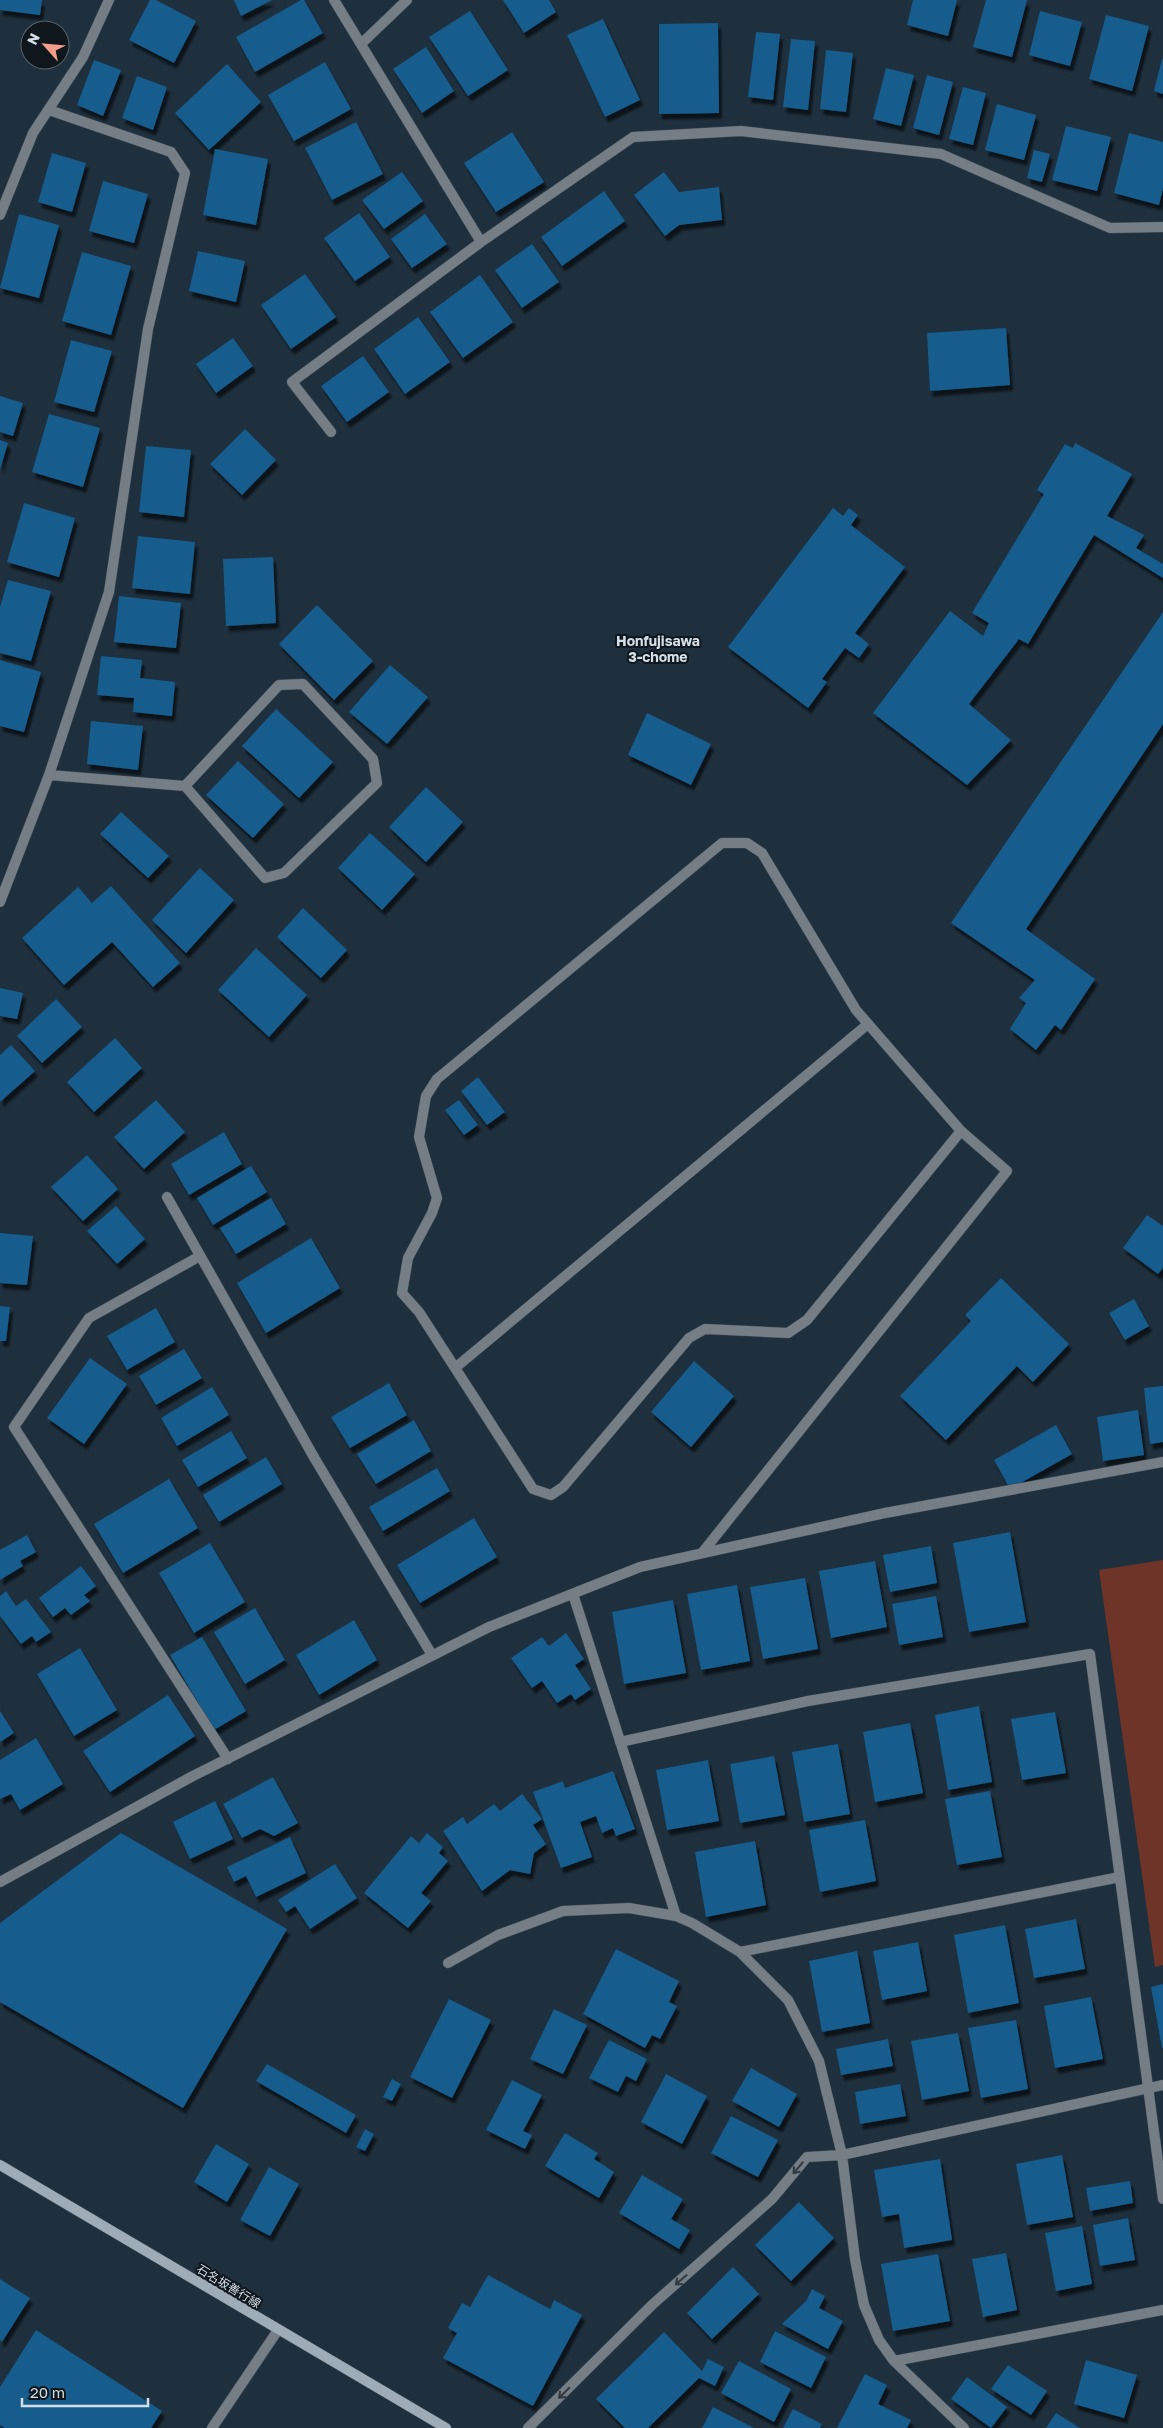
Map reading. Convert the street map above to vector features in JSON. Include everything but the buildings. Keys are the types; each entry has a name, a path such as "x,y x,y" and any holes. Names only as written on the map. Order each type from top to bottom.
{"street":[{"path":"0,215 33,133 83,57 109,0"},
{"path":"334,0 481,242"},
{"path":"361,44 407,0"},
{"path":"0,902 49,775 109,592 148,329 185,173 171,152 49,110"},
{"path":"331,432 292,382 481,242 633,137 741,131 941,154 1110,228 1163,227"},
{"path":"49,775 185,786 265,878 284,873 377,783 373,759 303,684 280,685 185,786"},
{"path":"702,1553 1007,1171 961,1131 856,1010 762,853 748,842 722,843 445,1072 426,1096 419,1136 437,1198 432,1213 408,1258 402,1293 418,1312 533,1489 551,1496 563,1487 689,1338 705,1329 788,1333 807,1320 961,1131"},
{"path":"455,1368 868,1024"},
{"path":"167,1198 315,1459 432,1656"},
{"path":"200,1256 89,1318 14,1427 228,1759"},
{"path":"0,1882 228,1759 489,1627 640,1566 885,1513 1163,1462"},
{"path":"573,1594 676,1916"},
{"path":"620,1742 808,1701 1090,1654 1163,2199"},
{"path":"740,1952 1120,1877"},
{"path":"448,1964 498,1935 563,1911 629,1908 676,1916 692,1923 740,1952 788,2000 819,2060 842,2156 855,2259 864,2305 879,2340 894,2361 964,2428"},
{"path":"528,2428 653,2304 772,2199 807,2157 842,2156 1163,2086"},
{"name":"石名坂善行線","path":"0,2165 446,2428"},
{"path":"894,2361 1163,2310"},
{"path":"212,2428 278,2330"}],"shaded area":[{"path":"1163,1560 1163,1965 1155,1967 1099,1570"}],"district":[{"name":"Honfujisawa 3-chome","path":"658,648"}]}
